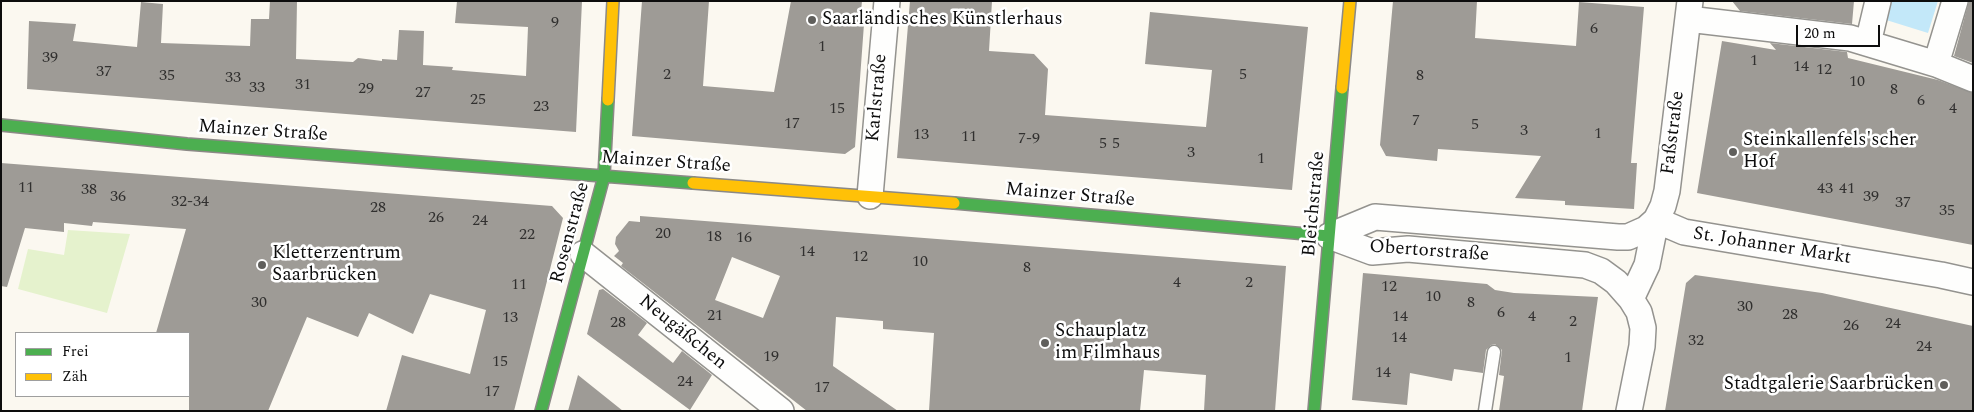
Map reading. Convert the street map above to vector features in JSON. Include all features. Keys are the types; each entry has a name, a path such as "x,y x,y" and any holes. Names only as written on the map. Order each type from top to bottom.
{"main road":[{"name":"Rosenstraße","path":"541,411 604,176 613,1"},
{"name":"Bleichstraße","path":"1314,411 1350,1"},
{"name":"Mainzer Straße","path":"1,125 186,144 870,196 1329,236"}],"street":[{"name":"Karlstraße","path":"870,196 887,1"},
{"path":"1868,43 1878,1"},
{"path":"1936,64 1955,1"},
{"path":"1689,10 1850,38 1936,64 1973,79"},
{"name":"Faßstraße","path":"1656,220 1663,206 1666,191 1689,10"},
{"name":"Obertorstraße","path":"1329,236 1375,217 1618,237 1628,236 1646,229 1656,220"},
{"path":"1631,299 1647,264 1656,220"},
{"name":"St. Johanner Markt","path":"1656,220 1684,232 1973,282"},
{"name":"Obertorstraße","path":"1329,236 1372,252 1408,249 1585,265 1601,272 1616,282 1631,299 1639,312 1643,328 1642,346 1628,411"},
{"name":"Neugäßchen","path":"583,254 781,411"}],"lane":[{"path":"1485,411 1494,352"}],"green space":[{"path":"68,230 130,234 107,313 18,289 28,249 64,255"}],"water":[{"path":"1888,1 1938,1 1928,33 1883,19"}],"building":[{"path":"270,1 297,1 296,59 353,62 358,58 382,61 382,59 397,60 399,30 424,31 423,65 453,67 452,70 526,76 528,27 455,23 457,1 582,1 576,132 27,89 29,21 76,24 73,41 137,47 141,2 163,4 161,43 250,46 251,19 269,19"},
{"path":"642,1 709,1 703,86 774,92 791,1 862,1 860,23 864,24 855,147 845,154 632,136"},
{"path":"910,1 992,1 989,51 1034,54 1048,69 1045,115 1206,127 1212,70 1145,64 1150,12 1308,27 1292,190 897,158"},
{"path":"1393,1 1477,1 1475,38 1576,46 1579,2 1644,7 1631,163 1637,163 1634,209 1565,205 1565,201 1515,198 1541,156 1438,149 1437,161 1386,156 1380,145"},
{"path":"1732,1 1854,1 1852,24 1740,11"},
{"path":"1969,1 1973,1 1973,63 1954,56"},
{"path":"1722,41 1776,50 1770,43 1847,52 1848,58 1938,80 1973,93 1973,245 1697,193"},
{"path":"1,163 552,206 563,218 514,411 386,411 402,355 470,374 486,310 430,294 413,334 369,313 358,337 307,317 268,411 189,411 190,332 156,332 186,229 93,222 92,226 64,223 64,232 25,228 7,287 1,286"},
{"path":"640,216 1286,266 1275,411 1204,411 1206,375 1144,370 1140,411 929,411 934,333 883,329 883,321 836,317 833,366 898,411 807,411 621,266 623,263 614,256 619,251 615,244 616,237 629,221 640,222","holes":["732,257 780,276 763,318 715,300"]},
{"path":"1363,273 1487,284 1495,290 1514,293 1598,297 1582,411 1499,411 1504,376 1499,375 1502,350 1495,344 1486,350 1483,373 1454,369 1452,381 1410,373 1407,405 1352,400"},
{"path":"1695,275 1822,293 1973,326 1973,411 1665,411 1686,283"},
{"path":"603,289 647,323 638,335 673,363 682,351 712,375 690,410 587,334 599,290"},
{"path":"578,375 623,411 568,411"}],"traffic: fast":[{"path":"1314,411 1342,88"},
{"path":"541,411 604,176 608,100"},
{"path":"1,125 187,144 693,183"},
{"path":"954,203 1329,236"}],"traffic: slow":[{"path":"608,100 613,1"},
{"path":"1342,88 1350,1"},
{"path":"693,183 954,203"}],"place":[{"name":"Saarländisches Künstlerhaus","path":"812,20"},
{"name":"Steinkallenfels'scher Hof","path":"1733,152"},
{"name":"Kletterzentrum Saarbrücken","path":"262,265"},
{"name":"Schauplatz im Filmhaus","path":"1045,343"},
{"name":"Stadtgalerie Saarbrücken","path":"1944,385"}]}
